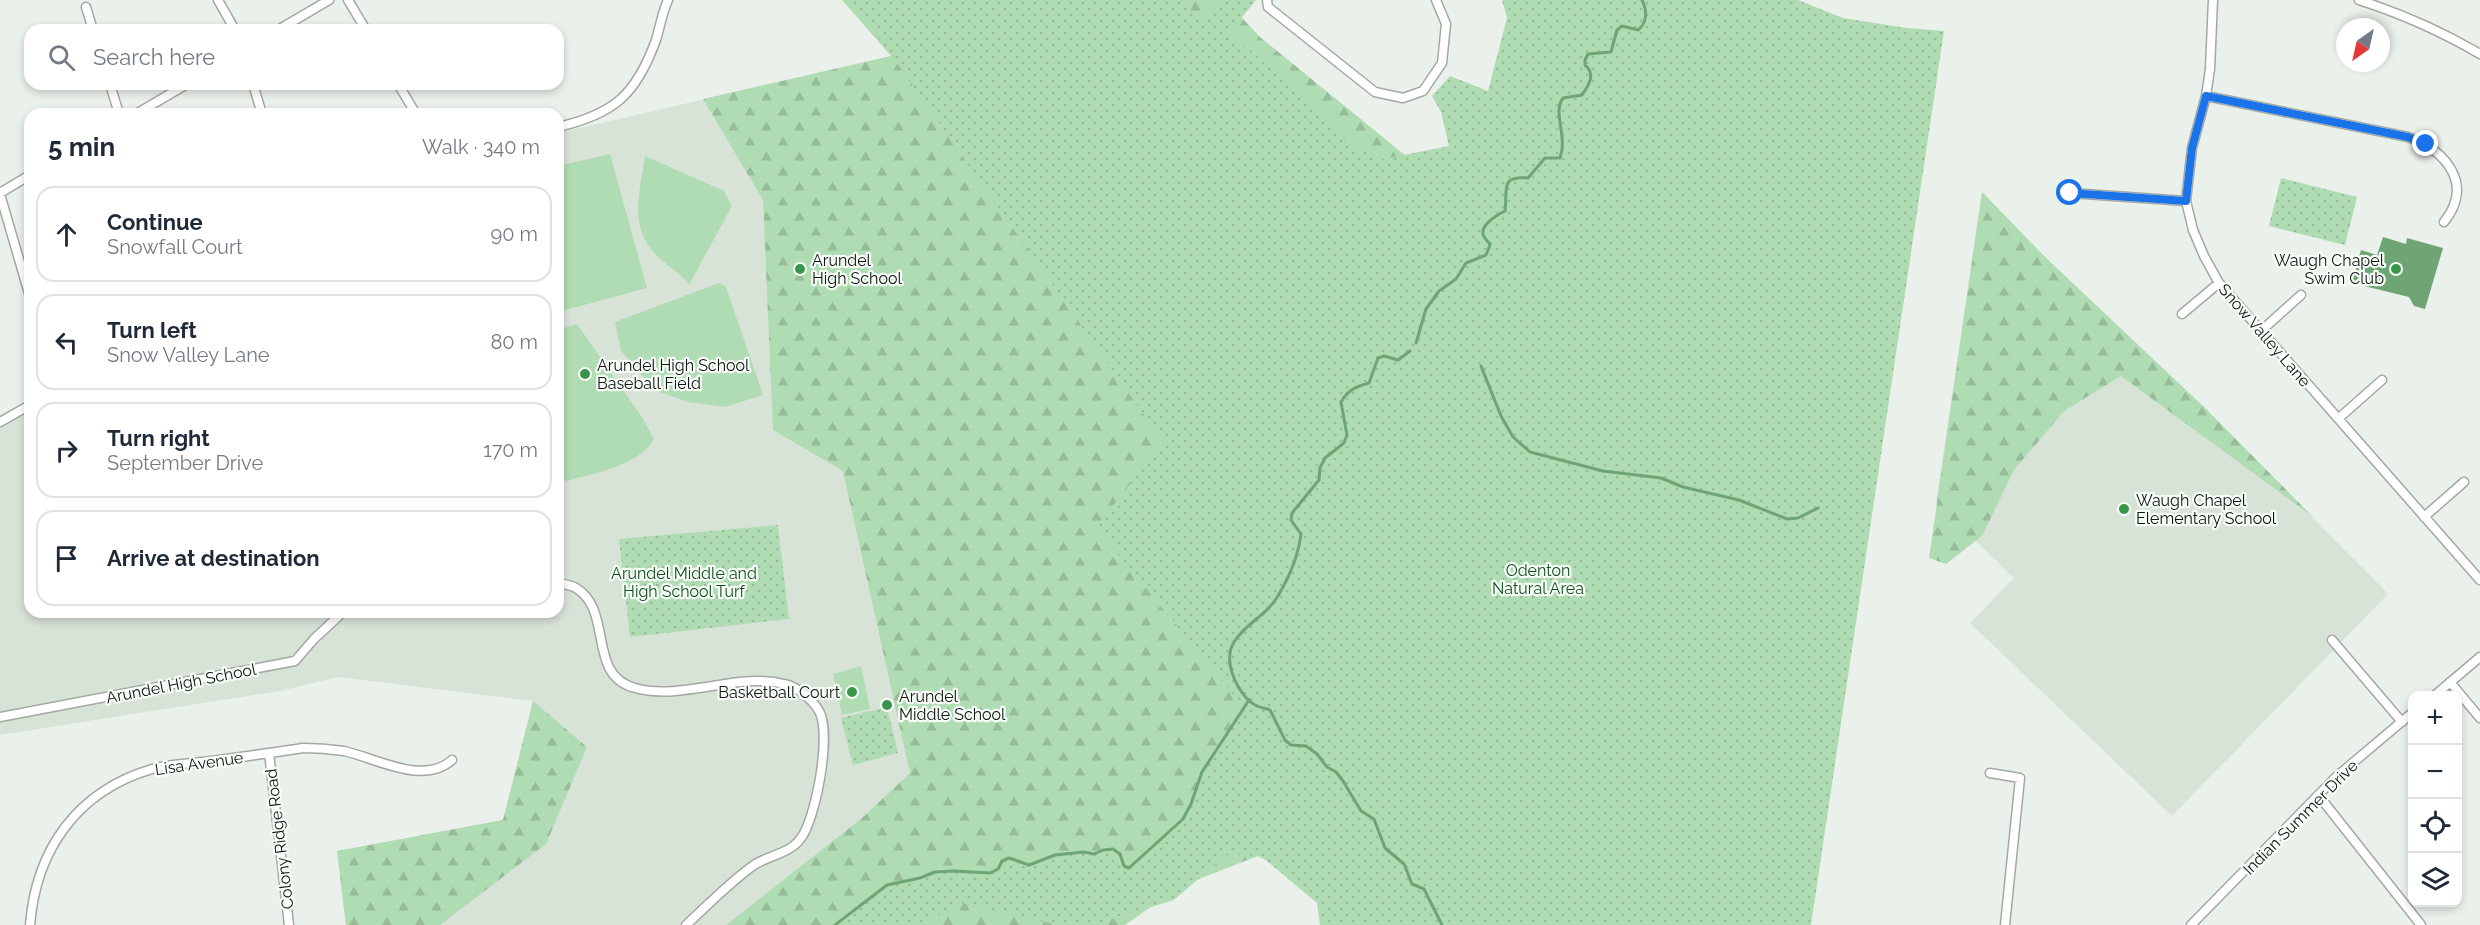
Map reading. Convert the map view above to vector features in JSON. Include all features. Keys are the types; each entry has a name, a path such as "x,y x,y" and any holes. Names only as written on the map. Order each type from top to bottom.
{"street":[{"path":"218,0 232,24"},
{"path":"288,24 329,0"},
{"path":"348,0 362,24"},
{"path":"564,126 585,121 609,110 624,98 642,72 656,39 668,0"},
{"path":"1267,0 1268,7 1376,92 1403,98 1424,91 1443,63 1446,24 1436,0"},
{"name":"Snow Valley Lane","path":"2213,0 2206,96 2192,148 2186,201 2193,230 2204,256 2219,283 2480,580"},
{"path":"2359,0 2405,15 2480,54"},
{"path":"86,7 91,24"},
{"path":"112,90 117,108"},
{"path":"146,108 177,90"},
{"path":"255,90 260,108"},
{"path":"402,90 412,108"},
{"path":"2206,96 2408,137 2426,144 2441,155 2453,171 2457,191 2455,209 2444,222"},
{"path":"24,179 0,193 24,276"},
{"path":"2070,193 2186,201"},
{"path":"2182,315 2219,283"},
{"path":"2262,330 2301,295"},
{"path":"2339,418 2382,380"},
{"path":"0,422 24,408"},
{"path":"2424,517 2464,482"},
{"path":"564,585 575,588 592,604 598,618 606,663 617,677 633,688 661,691 753,682 784,684 805,695 820,712 824,729 815,807 809,825 800,840 786,851 754,865 686,925"},
{"name":"Arundel High School","path":"0,717 295,662 314,639 337,618"},
{"path":"2332,640 2402,722"},
{"path":"2440,691 2480,657"},
{"path":"2450,682 2480,718"},
{"name":"Indian Summer Drive","path":"2191,925 2336,777 2408,717"},
{"name":"Lisa Avenue","path":"30,925 32,902 45,859 56,840 73,816 93,798 122,780 153,768 303,748 324,748 346,752 391,765 422,770 445,766 452,760"},
{"name":"Colony Ridge Road","path":"269,753 289,925"},
{"path":"1990,773 2020,778 2005,925"},
{"path":"2319,796 2421,925"}],"shaded area":[{"name":"Arundel High School","path":"892,56 1163,442 835,925 346,925 337,851 503,820 533,701 338,677 280,691 0,735 0,422 24,408 24,618 564,618 564,132"},
{"name":"Waugh Chapel Elementary School","path":"1982,192 2045,257 2205,408 2388,594 2172,816 1970,623 2014,578 1936,502"},
{"name":"Waugh Chapel Swim Club","path":"2383,237 2406,244 2407,238 2443,248 2425,309 2414,306 2409,297 2352,283 2361,250 2377,255"}],"green space":[{"path":"842,0 1225,0 1261,38 1422,169 1331,917 1287,871 1258,856 1181,886 1125,925 726,925 861,819 910,773 843,471 773,430 763,200 703,99 891,56"},
{"name":"Odenton Natural Area","path":"850,0 1179,0 1203,22 1223,0 1256,0 1230,32 1345,134 1343,137 1353,146 1383,159 1449,146 1441,112 1432,96 1450,76 1488,91 1507,18 1502,0 1798,0 1843,18 1906,28 1944,31 1811,925 1320,925 1317,903 1261,856 1226,855 1174,900 1093,925 1060,925 961,903 920,925 835,925 887,885 920,878 935,872 990,873 998,869 1002,861 1009,858 1029,865 1055,855 1084,852 1094,854 1113,849 1120,854 1124,866 1129,868 1183,819 1202,772 1245,709 1096,527 1163,442 892,56"},
{"path":"610,154 647,288 564,310 564,165"},
{"path":"645,156 724,191 732,206 689,285 658,257 642,233 638,209"},
{"path":"2281,178 2357,197 2345,245 2269,226"},
{"path":"1982,192 2045,257 2205,408 2312,516 2121,376 2064,411 2014,470 1982,536 1946,564 1929,558"},
{"path":"719,283 726,287 763,395 725,407 688,402 660,392 621,351 615,322"},
{"name":"Arundel High School Baseball Field","path":"577,324 642,417 654,439 647,449 625,463 564,481 564,328"},
{"name":"Arundel Middle and High School Turf","path":"778,525 789,619 630,637 619,539"},
{"name":"Basketball Court","path":"861,666 870,709 842,715 833,674"},
{"path":"533,701 587,747 546,844 440,925 346,925 337,851 503,820"},
{"path":"887,707 898,753 853,765 841,718"}],"waterway":[{"path":"1416,343 1426,309 1439,291 1456,279 1466,263 1486,255 1490,245 1484,237 1484,229 1489,221 1505,211 1509,182 1513,179 1528,178 1545,158 1560,158 1562,141 1559,110 1563,98 1582,95 1587,87 1591,76 1585,65 1588,54 1611,52 1617,30 1622,26 1638,30 1641,27 1646,16 1642,0"},
{"path":"1410,351 1398,360 1384,356 1378,358 1369,383 1352,389 1341,402 1347,435 1344,443 1325,458 1320,468 1319,480 1292,513 1291,520 1301,534 1295,560 1280,592 1271,605 1243,630 1234,642 1230,659 1234,678 1244,695 1257,706 1270,710 1285,740 1291,745 1306,746 1317,754 1327,767 1336,772 1361,811 1374,819 1385,848 1404,864 1412,884 1424,889 1442,925"},
{"path":"1481,366 1501,416 1513,437 1530,452 1603,471 1661,478 1683,487 1739,500 1787,519 1798,518 1818,508"},
{"path":"835,925 887,885 920,878 935,872 990,873 998,869 1002,861 1009,858 1029,865 1055,855 1084,852 1094,854 1113,849 1120,854 1124,866 1129,868 1183,819 1202,772 1249,700"}],"place":[{"name":"Arundel High School","path":"800,269"},
{"name":"Waugh Chapel Swim Club","path":"2396,269"},
{"name":"Arundel High School Baseball Field","path":"585,374"},
{"name":"Waugh Chapel Elementary School","path":"2124,509"},
{"name":"Basketball Court","path":"852,692"},
{"name":"Arundel Middle School","path":"887,705"}],"route":[{"path":"2070,193 2186,201 2192,148 2206,96 2408,137 2426,144"}]}
